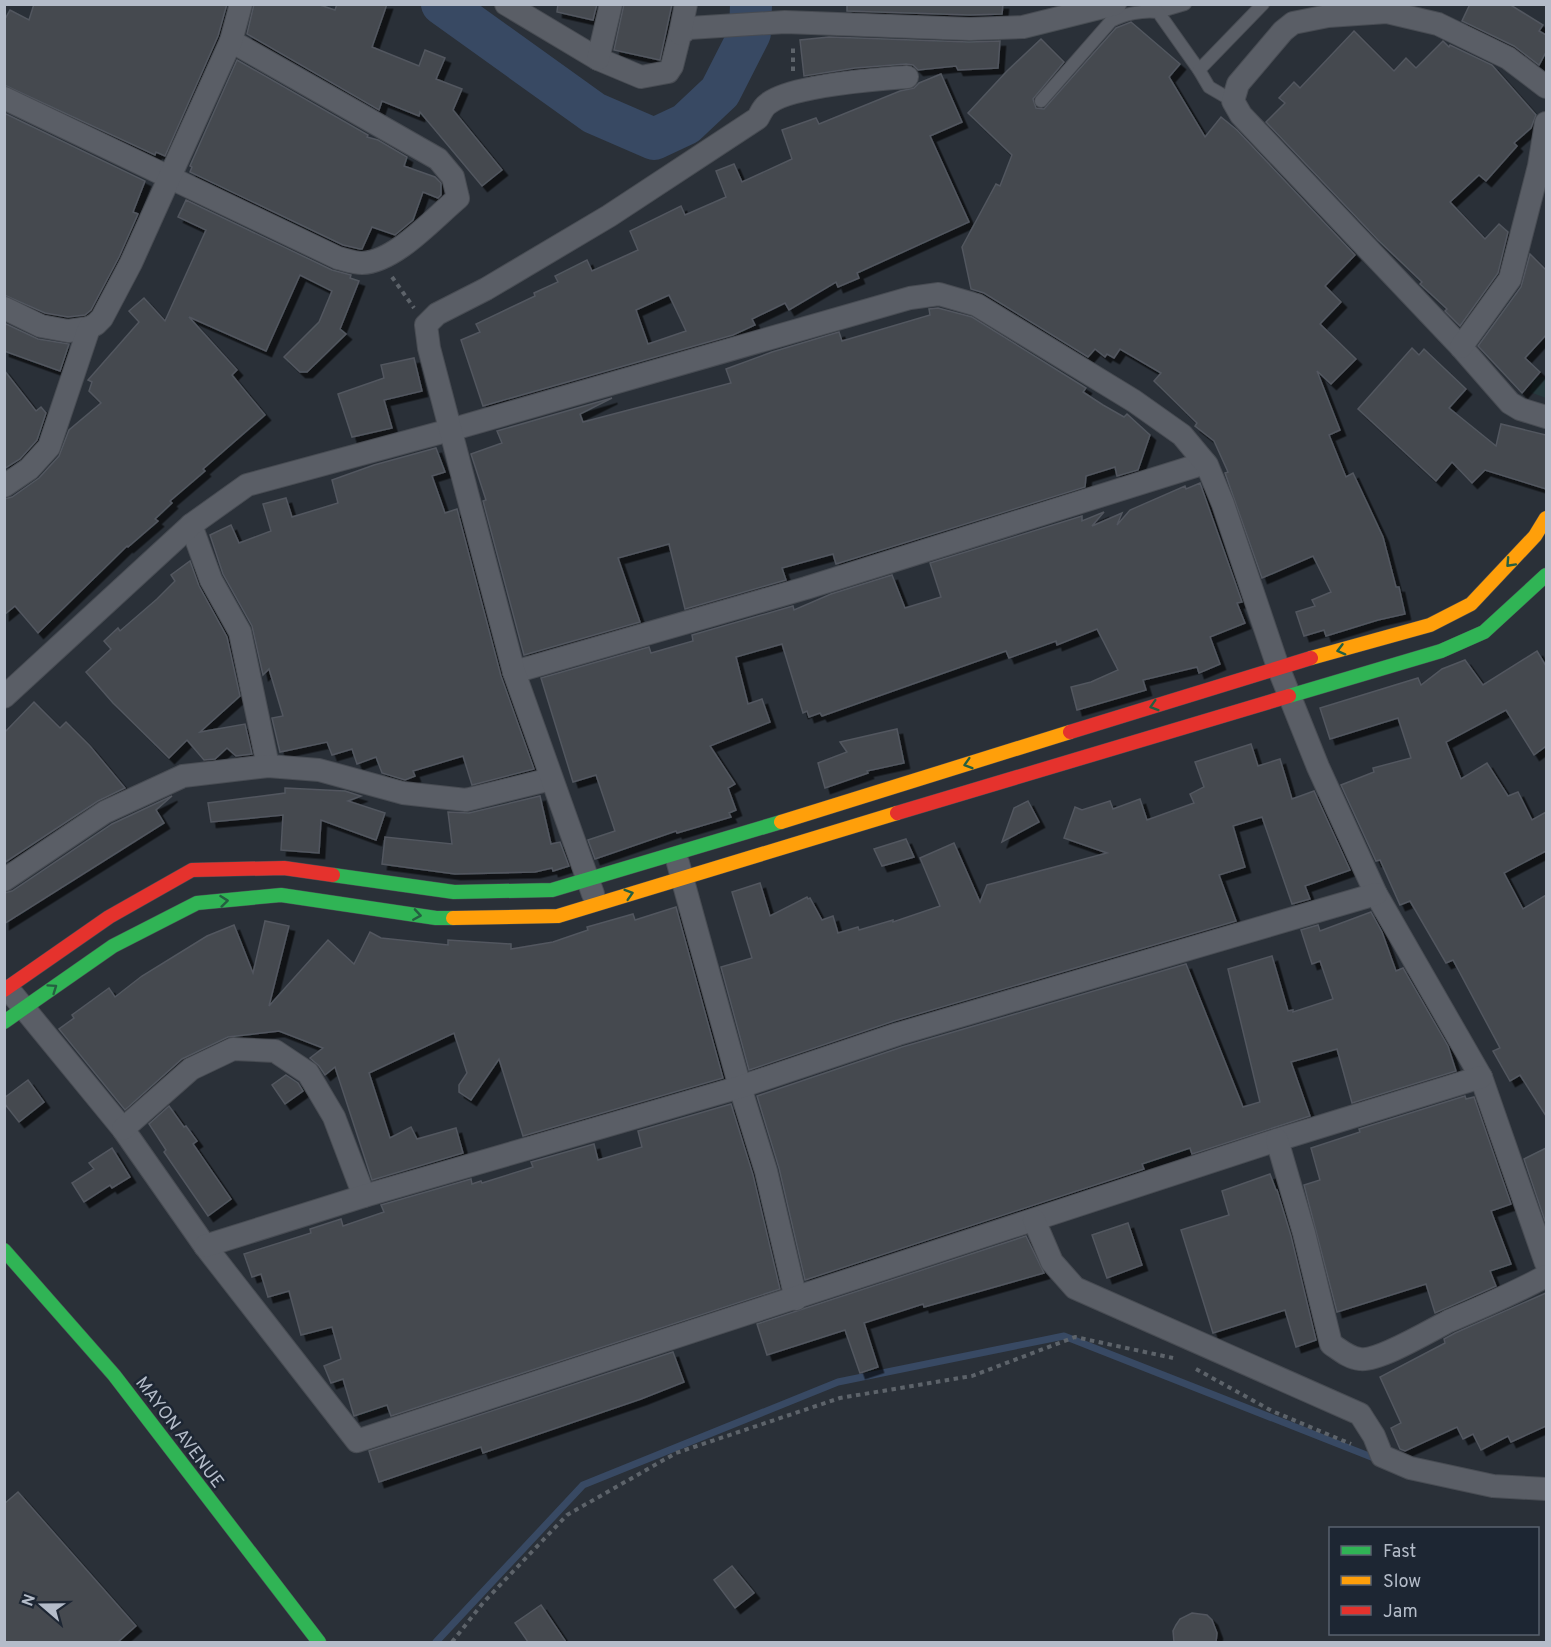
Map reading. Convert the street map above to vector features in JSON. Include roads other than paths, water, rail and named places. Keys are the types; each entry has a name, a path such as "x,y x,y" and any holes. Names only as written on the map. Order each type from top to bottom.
{"street":[{"path":"4,308 41,326 68,331 89,328 102,318 170,177 231,41 241,4"},
{"path":"598,59 611,4"},
{"path":"514,7 598,59 642,77 668,72 672,66 685,31 686,4"},
{"path":"685,31 796,18 970,29 1023,27 1126,8"},
{"path":"1546,87 1508,58 1438,24 1386,8 1293,23 1283,31 1238,84 1233,101 1241,116 1461,346 1510,403 1520,409 1546,417"},
{"path":"4,98 338,258 361,263 379,260 403,245 458,198 453,177 438,159 231,41"},
{"path":"596,904 514,672 429,348 426,325 437,314 486,289 609,216 758,118 770,101 792,93 876,79 907,77"},
{"path":"1461,346 1510,279 1539,166 1546,123"},
{"path":"4,697 191,525 247,485 450,430 910,298 939,294 977,305 1134,401 1182,435 1205,463 1223,504 1278,667 1318,767 1376,894 1481,1077 1546,1263"},
{"path":"4,486 29,469 49,447 89,328"},
{"path":"514,672 806,588 1205,463"},
{"path":"1481,1077 1277,1140 357,1441 205,1246 123,1129 6,989 109,917 192,870 284,868 454,892 552,890 675,855 1278,667 1402,634 1430,625 1471,604 1535,536 1546,518"},
{"path":"191,525 211,580 240,632 268,766"},
{"path":"4,1022 113,946 197,903 281,894 436,918 558,916 1441,651 1484,632 1546,575"},
{"path":"4,880 105,812 183,776 268,766 319,770 403,793 466,800 551,779"},
{"path":"675,855 766,1171 796,1299"},
{"path":"205,1246 364,1196 740,1087 898,1034 1376,894"},
{"path":"123,1129 191,1069 233,1049 275,1051 308,1073 334,1117 364,1196"},
{"path":"1277,1140 1304,1233 1331,1344 1343,1353 1361,1360 1398,1348 1447,1322 1511,1295 1546,1276"},
{"path":"1034,1220 1052,1262 1075,1288 1360,1414 1374,1436 1382,1456 1410,1468 1493,1486 1546,1489"},
{"name":"MAYON AVENUE","path":"4,1250 114,1375 319,1642"}],"lane":[{"path":"1041,101 1111,21 1122,15 1126,8 1158,12 1185,4"},
{"path":"1199,70 1263,4"},
{"path":"1158,12 1209,87 1233,101"}],"waterway":[{"path":"442,4 594,113 654,139 686,124 720,92 750,33 751,4"},
{"path":"436,1642 583,1485 838,1382 1064,1336 1379,1460"}]}
